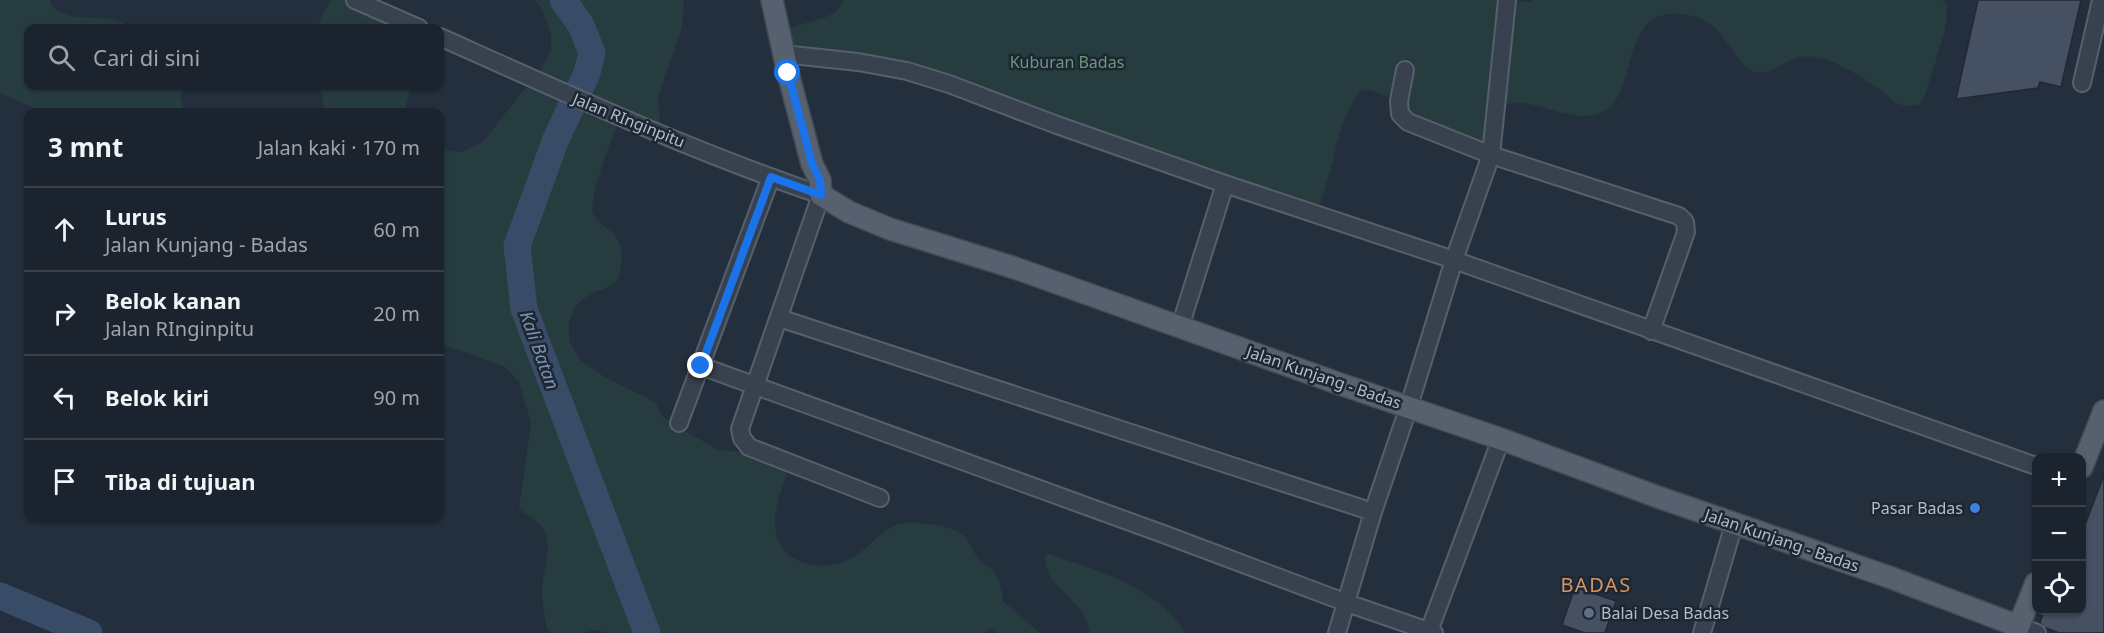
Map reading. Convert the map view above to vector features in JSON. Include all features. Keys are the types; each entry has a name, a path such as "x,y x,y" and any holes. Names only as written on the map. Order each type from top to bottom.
{"main road":[{"path":"772,0 783,54 812,164 820,180 821,195"},
{"name":"Jalan Kunjang - Badas","path":"821,195 849,212 890,229 1015,268 1409,406 1734,524 1888,577 2024,631"},
{"path":"2086,457 2104,411"},
{"path":"2024,631 2032,601"}],"street":[{"path":"355,0 410,24"},
{"path":"1337,633 1373,512 1491,154 1507,0"},
{"path":"2082,83 2101,0"},
{"name":"Jalan RInginpitu","path":"444,40 620,117 821,195"},
{"path":"783,54 907,71 2032,464"},
{"path":"1406,70 1399,101 1400,114 1408,122 1491,154 1679,216 1685,222 1686,232 1651,331"},
{"path":"679,423 771,177"},
{"path":"1180,327 1225,184"},
{"path":"821,195 740,429 742,438 748,447 880,498"},
{"path":"779,318 1373,512"},
{"path":"701,366 1431,632 1501,439"},
{"path":"1702,633 1734,524"}],"green space":[{"path":"0,0 49,0 59,12 67,15 109,19 125,24 24,24 24,90 183,90 180,98 184,108 34,108 0,93"},
{"path":"330,0 355,0 410,24 319,24"},
{"path":"534,0 684,0 682,27 658,97 661,133 620,117 598,180 593,212 597,220 618,241 621,264 617,281 591,293 576,305 569,321 569,341 580,360 606,378 655,402 663,417 717,449 743,453 749,447 790,463 777,505 775,526 778,539 792,557 815,565 829,565 849,560 887,530 899,524 914,523 953,529 965,537 978,559 996,575 1003,601 1040,633 997,633 990,628 986,633 607,633 594,630 583,633 549,633 542,593 548,545 538,523 519,509 531,423 519,382 505,367 444,344 444,150 462,152 484,141 520,94 535,80 551,51 551,34 543,10"},
{"name":"Kuburan Badas","path":"844,0 1503,0 1530,2 1534,0 1942,0 1946,3 1947,18 1925,96 1919,105 1905,106 1897,103 1855,73 1831,61 1818,58 1807,56 1793,59 1766,72 1752,71 1711,25 1698,18 1680,14 1661,16 1648,24 1639,36 1632,52 1623,86 1616,100 1606,110 1586,116 1522,103 1504,104 1491,155 1408,122 1398,101 1370,90 1361,91 1343,123 1317,215 949,84 783,54 779,31 826,17 836,12"},
{"path":"321,90 411,90 405,108 324,108"},
{"path":"1046,553 1104,573 1142,592 1174,617 1185,633 1090,633 1081,610 1048,573"}],"building":[{"path":"1978,0 2081,0 2061,87 2040,82 2038,88 1956,99"},
{"path":"2104,475 2104,633 2059,633 2040,623 2042,615 2086,615 2086,522"},
{"name":"Balai Desa Badas","path":"1575,587 1616,601 1605,633 1585,633 1562,625"}],"waterway":[{"name":"Kali Batan","path":"563,0 581,25 592,53 587,73 556,139 517,246 524,309 647,633"},
{"path":"0,596 89,633"}],"place":[{"name":"Pasar Badas","path":"1975,508"},
{"name":"Balai Desa Badas","path":"1589,613"}],"district":[{"name":"BADAS","path":"1596,584"}],"route":[{"path":"701,366 771,177 821,195 820,180 812,164 788,73"}]}
